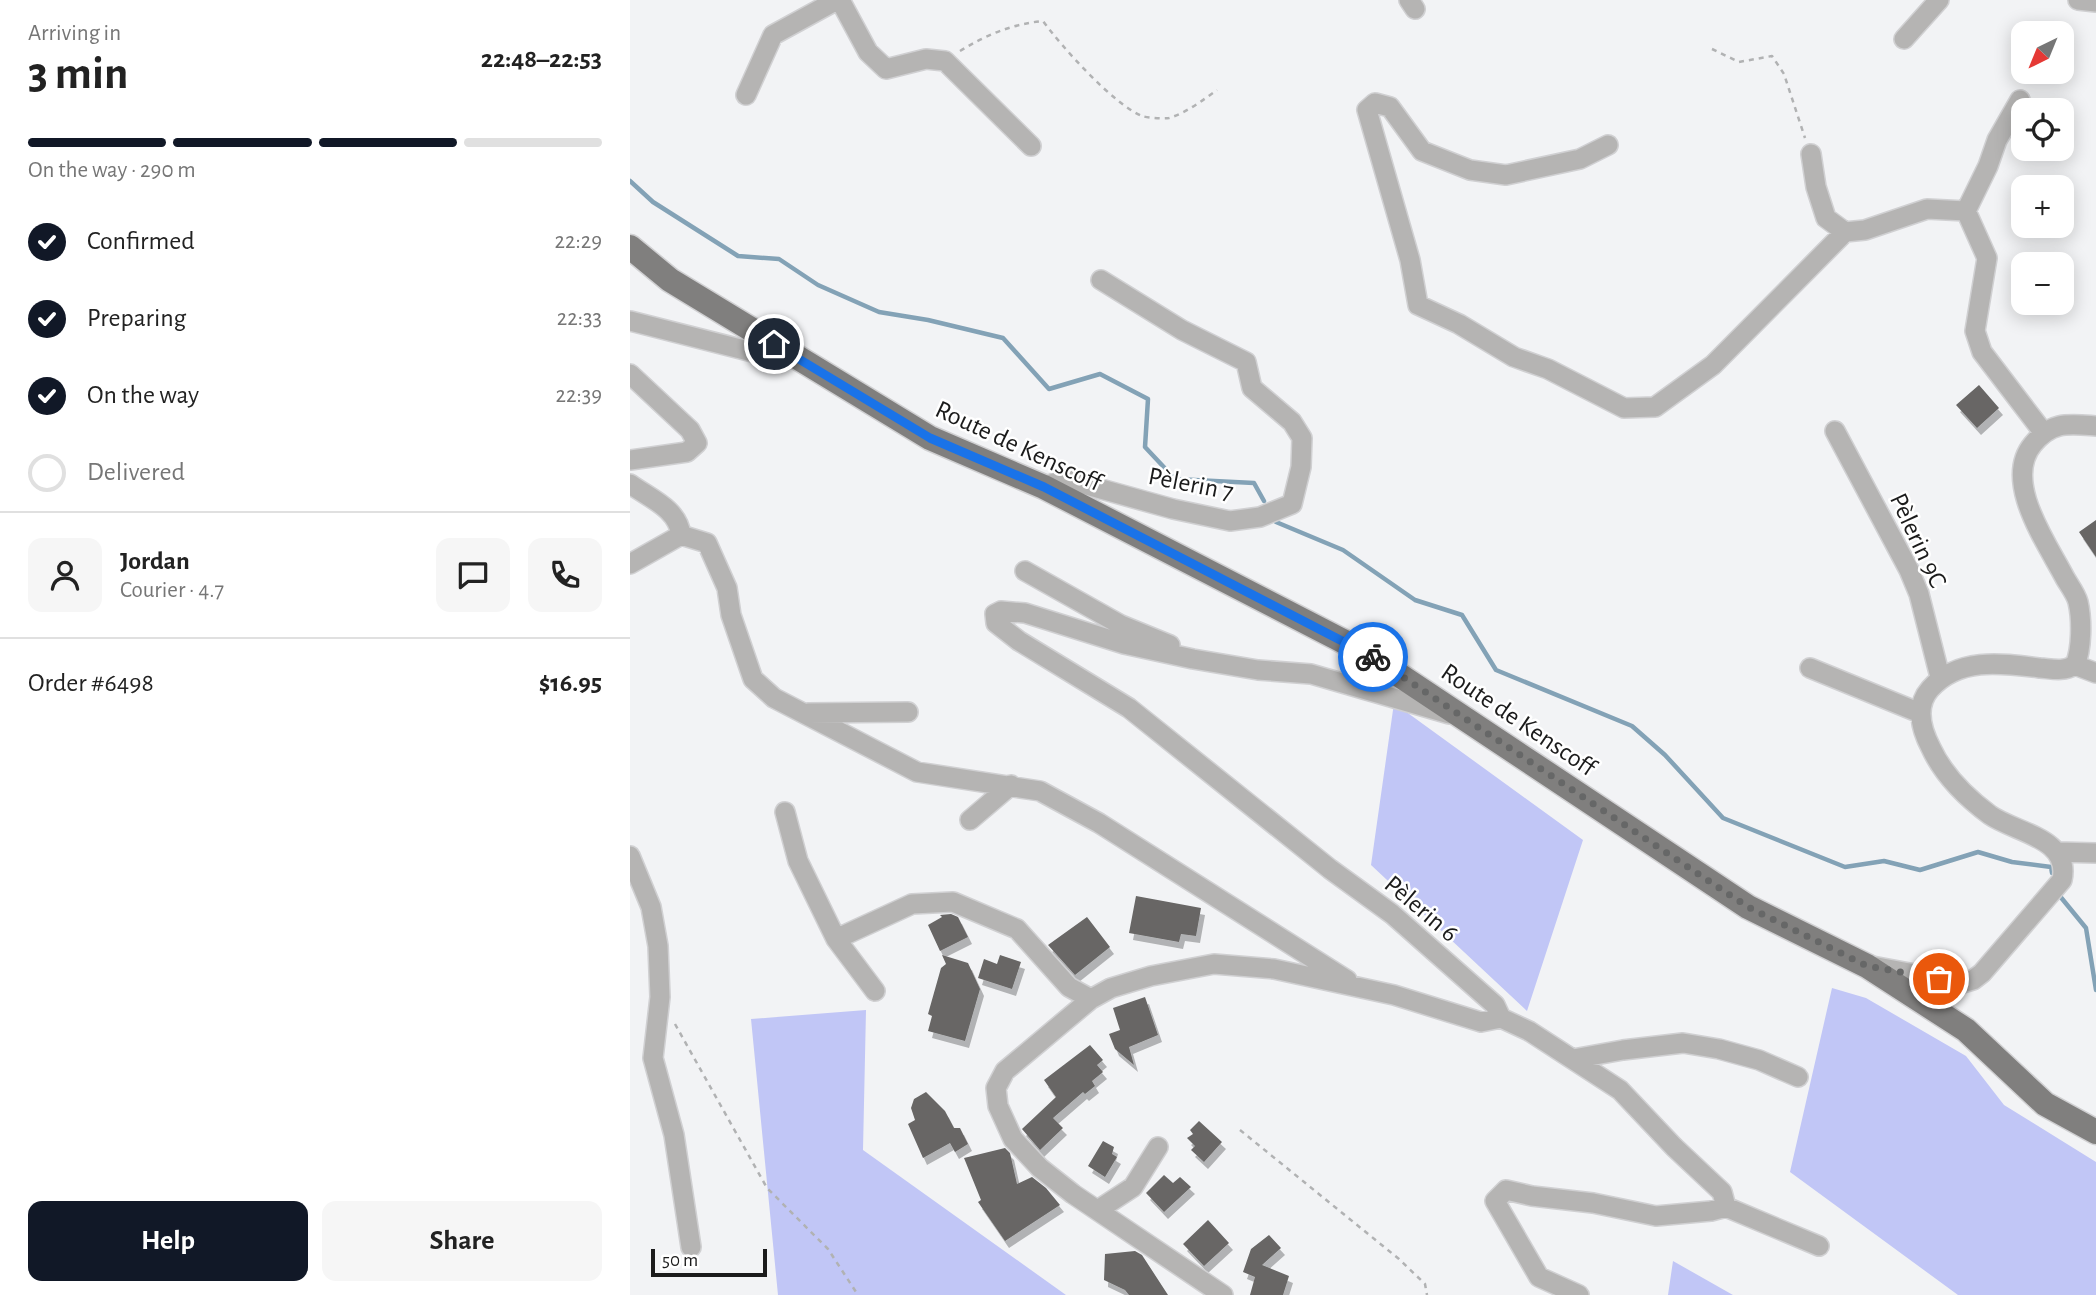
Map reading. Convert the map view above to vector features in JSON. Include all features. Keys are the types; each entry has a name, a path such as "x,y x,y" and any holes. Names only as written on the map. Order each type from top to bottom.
{"main road":[{"name":"Route de Kenscoff","path":"630,247 670,280 930,438 1044,487 1366,653 1748,907 1867,966 1966,1030 2045,1104 2096,1132"}],"street":[{"path":"746,95 773,35 838,0 868,52 886,69 926,59 946,61 1031,146"},
{"path":"1904,39 1939,0"},
{"path":"2078,0 2096,2"},
{"path":"1608,145 1580,159 1506,175 1470,170 1422,151 1390,107 1375,103 1367,110 1410,260 1418,305 1459,324 1514,357 1548,369 1624,408 1655,407 1713,365 1845,232 1865,230 1927,209 1966,211"},
{"path":"1966,211 1988,166 1997,140 2011,116"},
{"path":"1811,154 1816,187 1826,218 1845,232"},
{"path":"1966,211 1987,258 1975,331 1982,352 2043,432"},
{"name":"Pèlerin 7","path":"1044,487 1065,479 1173,509 1230,521 1260,517 1292,504 1301,467 1302,438 1292,422 1252,388 1246,362 1182,330 1101,280"},
{"path":"630,321 784,360 795,357"},
{"path":"630,374 690,430 697,443 687,452 630,460"},
{"path":"1867,966 1963,983 1973,980 2062,880 2064,869 2057,852 2047,843 1992,816 1956,784 1932,751 1924,734 1920,713 1926,694 1940,677 1965,666 2000,663 2065,671 2076,665 2081,651 2078,601 2025,500 2022,475 2028,450 2043,432 2066,424 2096,426"},
{"name":"Pèlerin 9C","path":"1835,431 1909,570 1919,594 1940,677"},
{"path":"630,484 670,510 680,524 681,535"},
{"path":"630,564 681,535 707,543 727,588 731,615 754,679 774,698 917,772 1040,791 1099,824 1359,988"},
{"path":"1025,571 1121,625 1174,646 1193,659"},
{"name":"Pèlerin 6","path":"1464,718 1311,674 1258,670 1193,659 1124,644 1025,613 1001,611 995,614 996,623 1019,641 1129,708 1330,870 1392,914 1495,1005 1501,1018"},
{"path":"2076,665 2096,673"},
{"path":"1810,668 1920,713"},
{"path":"803,713 908,712"},
{"path":"970,820 1011,785"},
{"path":"785,812 798,861 836,939 876,991"},
{"path":"2057,852 2096,853"},
{"path":"630,856 651,907 658,946 660,997 653,1058 674,1135 691,1247"},
{"path":"836,939 912,904 953,902 1017,929 1069,987 1091,999"},
{"path":"1223,1295 1073,1194 1040,1168 1013,1139 998,1107 996,1087 1005,1071 1091,999 1111,988 1151,976 1214,964 1274,969 1394,995 1481,1022 1501,1018 1529,1031 1620,1090 1674,1147 1722,1192 1726,1207"},
{"path":"1573,1059 1683,1043 1759,1060 1798,1077"},
{"path":"1098,1210 1133,1187 1158,1147"},
{"path":"1579,1295 1539,1277 1495,1201 1506,1190 1656,1216 1726,1207 1819,1246"}],"path":[{"path":"946,61 977,41 1018,23 1043,21 1086,71 1120,101 1143,116 1168,118 1197,104 1217,90"},
{"path":"1712,49 1739,62 1772,56 1784,74 1811,154"},
{"path":"660,997 767,1188 828,1249 858,1295"},
{"path":"1240,1130 1399,1259 1425,1284 1427,1295"}],"shaded area":[{"path":"1394,703 1583,840 1527,1011 1371,865"},
{"path":"1832,988 1866,998 1966,1056 2004,1105 2096,1162 2096,1295 1958,1295 1790,1172"},
{"path":"866,1010 863,1150 1066,1295 778,1295 751,1019"},
{"path":"1673,1261 1733,1295 1668,1295"}],"building":[{"path":"1979,385 1999,408 1977,428 1956,405"},
{"path":"2096,520 2096,557 2079,532"},
{"path":"1136,896 1201,908 1196,936 1181,934 1179,942 1129,933"},
{"path":"951,914 958,917 968,937 940,951 928,925 942,917 940,915"},
{"path":"1087,917 1110,947 1075,975 1048,945"},
{"path":"942,955 968,963 980,989 965,1041 928,1031 932,1016 928,1014 941,968 946,964"},
{"path":"1000,955 1021,962 1012,989 978,978 984,959 997,964"},
{"path":"1145,997 1158,1035 1129,1047 1134,1065 1115,1049 1109,1034 1120,1030 1113,1008"},
{"path":"1090,1045 1103,1060 1097,1065 1103,1072 1092,1081 1095,1086 1085,1094 1083,1092 1053,1118 1063,1128 1040,1150 1022,1129 1056,1097 1044,1080"},
{"path":"926,1092 945,1111 954,1128 960,1128 968,1144 955,1152 950,1143 923,1158 908,1124 915,1120 911,1108 914,1099"},
{"path":"1199,1121 1222,1142 1204,1162 1191,1150 1195,1146 1187,1138 1193,1134 1190,1130"},
{"path":"1103,1141 1114,1147 1112,1154 1117,1157 1105,1177 1088,1166"},
{"path":"1005,1148 1010,1153 1017,1184 1032,1177 1046,1188 1060,1205 1005,1241 978,1202 981,1200 964,1158"},
{"path":"1164,1175 1173,1183 1180,1177 1191,1187 1164,1212 1146,1193"},
{"path":"1208,1220 1229,1243 1204,1266 1183,1244"},
{"path":"1269,1235 1281,1248 1262,1265 1289,1276 1283,1295 1250,1295 1255,1277 1243,1272 1251,1249"},
{"path":"1135,1251 1142,1255 1168,1295 1129,1295 1125,1290 1104,1280 1105,1254"}],"waterway":[{"path":"630,181 653,202 738,256 779,259 818,285 879,312 928,320 1003,338 1049,389 1100,374 1148,399 1145,447 1175,479 1254,483 1264,501"},
{"path":"1276,522 1343,550 1415,600 1462,615 1496,670 1632,726 1665,755 1723,818 1845,867 1884,861 1920,870 1978,852 2012,862 2051,867 2052,873"},
{"path":"2059,895 2086,928 2096,990"}],"way so far":[{"path":"1373,657 1748,907 1867,966 1939,979"}],"route":[{"path":"774,344 930,438 1044,487 1373,657"}]}
